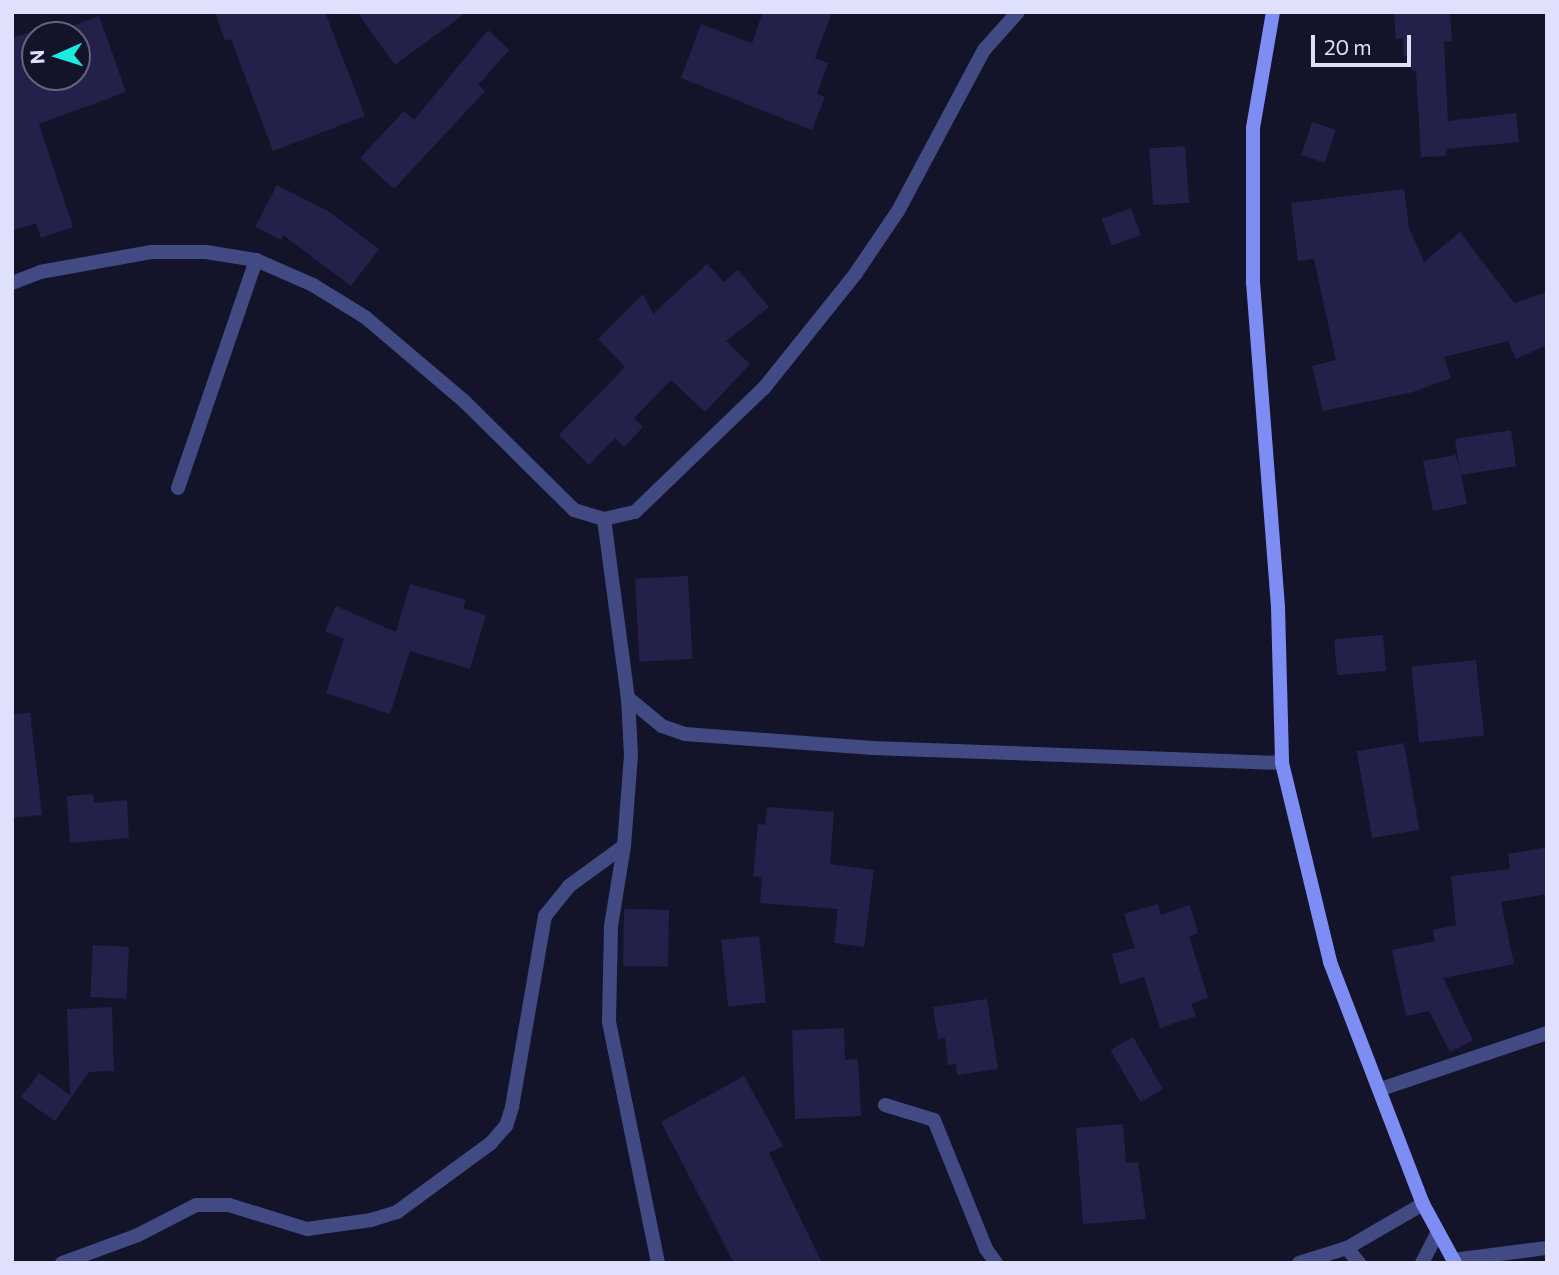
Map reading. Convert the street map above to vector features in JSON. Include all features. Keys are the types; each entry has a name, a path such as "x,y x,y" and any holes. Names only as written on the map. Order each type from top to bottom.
{"street":[{"path":"12,283 40,272 151,252 205,252 256,260 313,285 365,317 464,401 574,510 604,519 635,512 764,388 856,273 898,211 984,50 1018,12"},
{"path":"1273,12 1253,128 1253,282 1279,607 1282,763 1330,962 1423,1204 1438,1232 1454,1261 1547,1248"},
{"path":"178,488 256,260"},
{"path":"604,519 628,698 631,755 624,846 611,926 609,1022 658,1263"},
{"path":"628,698 662,726 685,734 872,748 1282,763"},
{"path":"62,1263 138,1235 196,1205 229,1205 307,1229 372,1220 397,1212 491,1143 506,1126 512,1107 545,916 569,886 624,846"},
{"path":"1381,1089 1547,1033"},
{"path":"885,1105 934,1120 986,1249 996,1263"},
{"path":"1299,1263 1347,1248 1423,1204"},
{"path":"1422,1263 1438,1232"},
{"path":"1347,1248 1359,1263"}],"building":[{"path":"215,12 325,12 365,116 273,151 231,39 225,41"},
{"path":"357,12 467,12 395,65"},
{"path":"763,12 832,12 815,58 828,63 817,94 825,97 812,130 681,78 701,24 752,43"},
{"path":"1450,12 1452,41 1444,42 1448,121 1516,113 1519,142 1446,149 1446,156 1421,157 1416,71 1412,71 1411,55 1404,56 1403,38 1396,39 1394,14"},
{"path":"99,16 126,92 39,124 73,227 41,238 36,223 12,231 12,38 21,35 21,91 91,91 91,21 86,21"},
{"path":"488,30 509,50 478,85 485,91 394,189 360,158 404,111 414,120"},
{"path":"1312,122 1336,130 1325,163 1301,155"},
{"path":"1185,146 1189,203 1153,205 1149,149"},
{"path":"277,185 328,211 379,249 351,286 283,235 281,240 255,227"},
{"path":"1404,189 1409,228 1424,262 1460,232 1514,303 1547,292 1547,345 1516,359 1508,341 1444,357 1451,378 1413,392 1323,411 1312,366 1336,360 1314,259 1298,261 1291,203"},
{"path":"1131,208 1141,235 1112,246 1102,219"},
{"path":"707,264 724,282 738,270 769,307 726,341 750,364 705,412 671,380 634,418 643,427 624,447 615,438 589,465 559,435 625,367 598,339 643,294 653,314"},
{"path":"1511,430 1516,466 1461,475 1467,504 1433,511 1423,461 1456,455 1460,472 1455,439"},
{"path":"688,576 692,659 639,662 635,579"},
{"path":"410,584 466,600 463,608 486,615 470,669 410,651 390,714 326,693 344,639 325,631 336,606 396,632"},
{"path":"1383,635 1386,671 1337,675 1334,639"},
{"path":"1476,660 1484,736 1419,742 1411,667"},
{"path":"30,713 42,815 12,818 12,714"},
{"path":"1404,743 1419,830 1372,838 1357,751"},
{"path":"93,794 94,803 127,800 129,838 70,843 67,796"},
{"path":"767,807 834,812 830,864 874,870 864,947 834,943 838,909 760,903 762,877 753,876 758,824 765,825"},
{"path":"1547,847 1547,894 1501,902 1514,964 1443,978 1473,1040 1450,1052 1429,1011 1406,1016 1392,950 1435,941 1433,930 1456,925 1451,876 1510,869 1508,854"},
{"path":"1158,904 1161,915 1190,905 1198,933 1189,936 1208,998 1191,1004 1196,1016 1160,1028 1144,977 1120,984 1112,954 1135,948 1124,914"},
{"path":"624,909 669,910 668,967 623,966"},
{"path":"759,936 766,1003 728,1007 721,940"},
{"path":"93,945 129,947 126,999 90,997"},
{"path":"987,999 998,1069 957,1075 956,1064 948,1065 945,1038 938,1039 933,1007"},
{"path":"112,1007 114,1071 89,1072 55,1121 21,1097 39,1073 70,1095 67,1009"},
{"path":"844,1028 845,1060 858,1059 861,1116 795,1119 792,1030"},
{"path":"1133,1037 1163,1089 1140,1102 1110,1050"},
{"path":"744,1076 783,1146 769,1153 822,1263 734,1263 661,1122"},
{"path":"1123,1124 1126,1163 1138,1162 1146,1219 1083,1224 1076,1128"}]}
